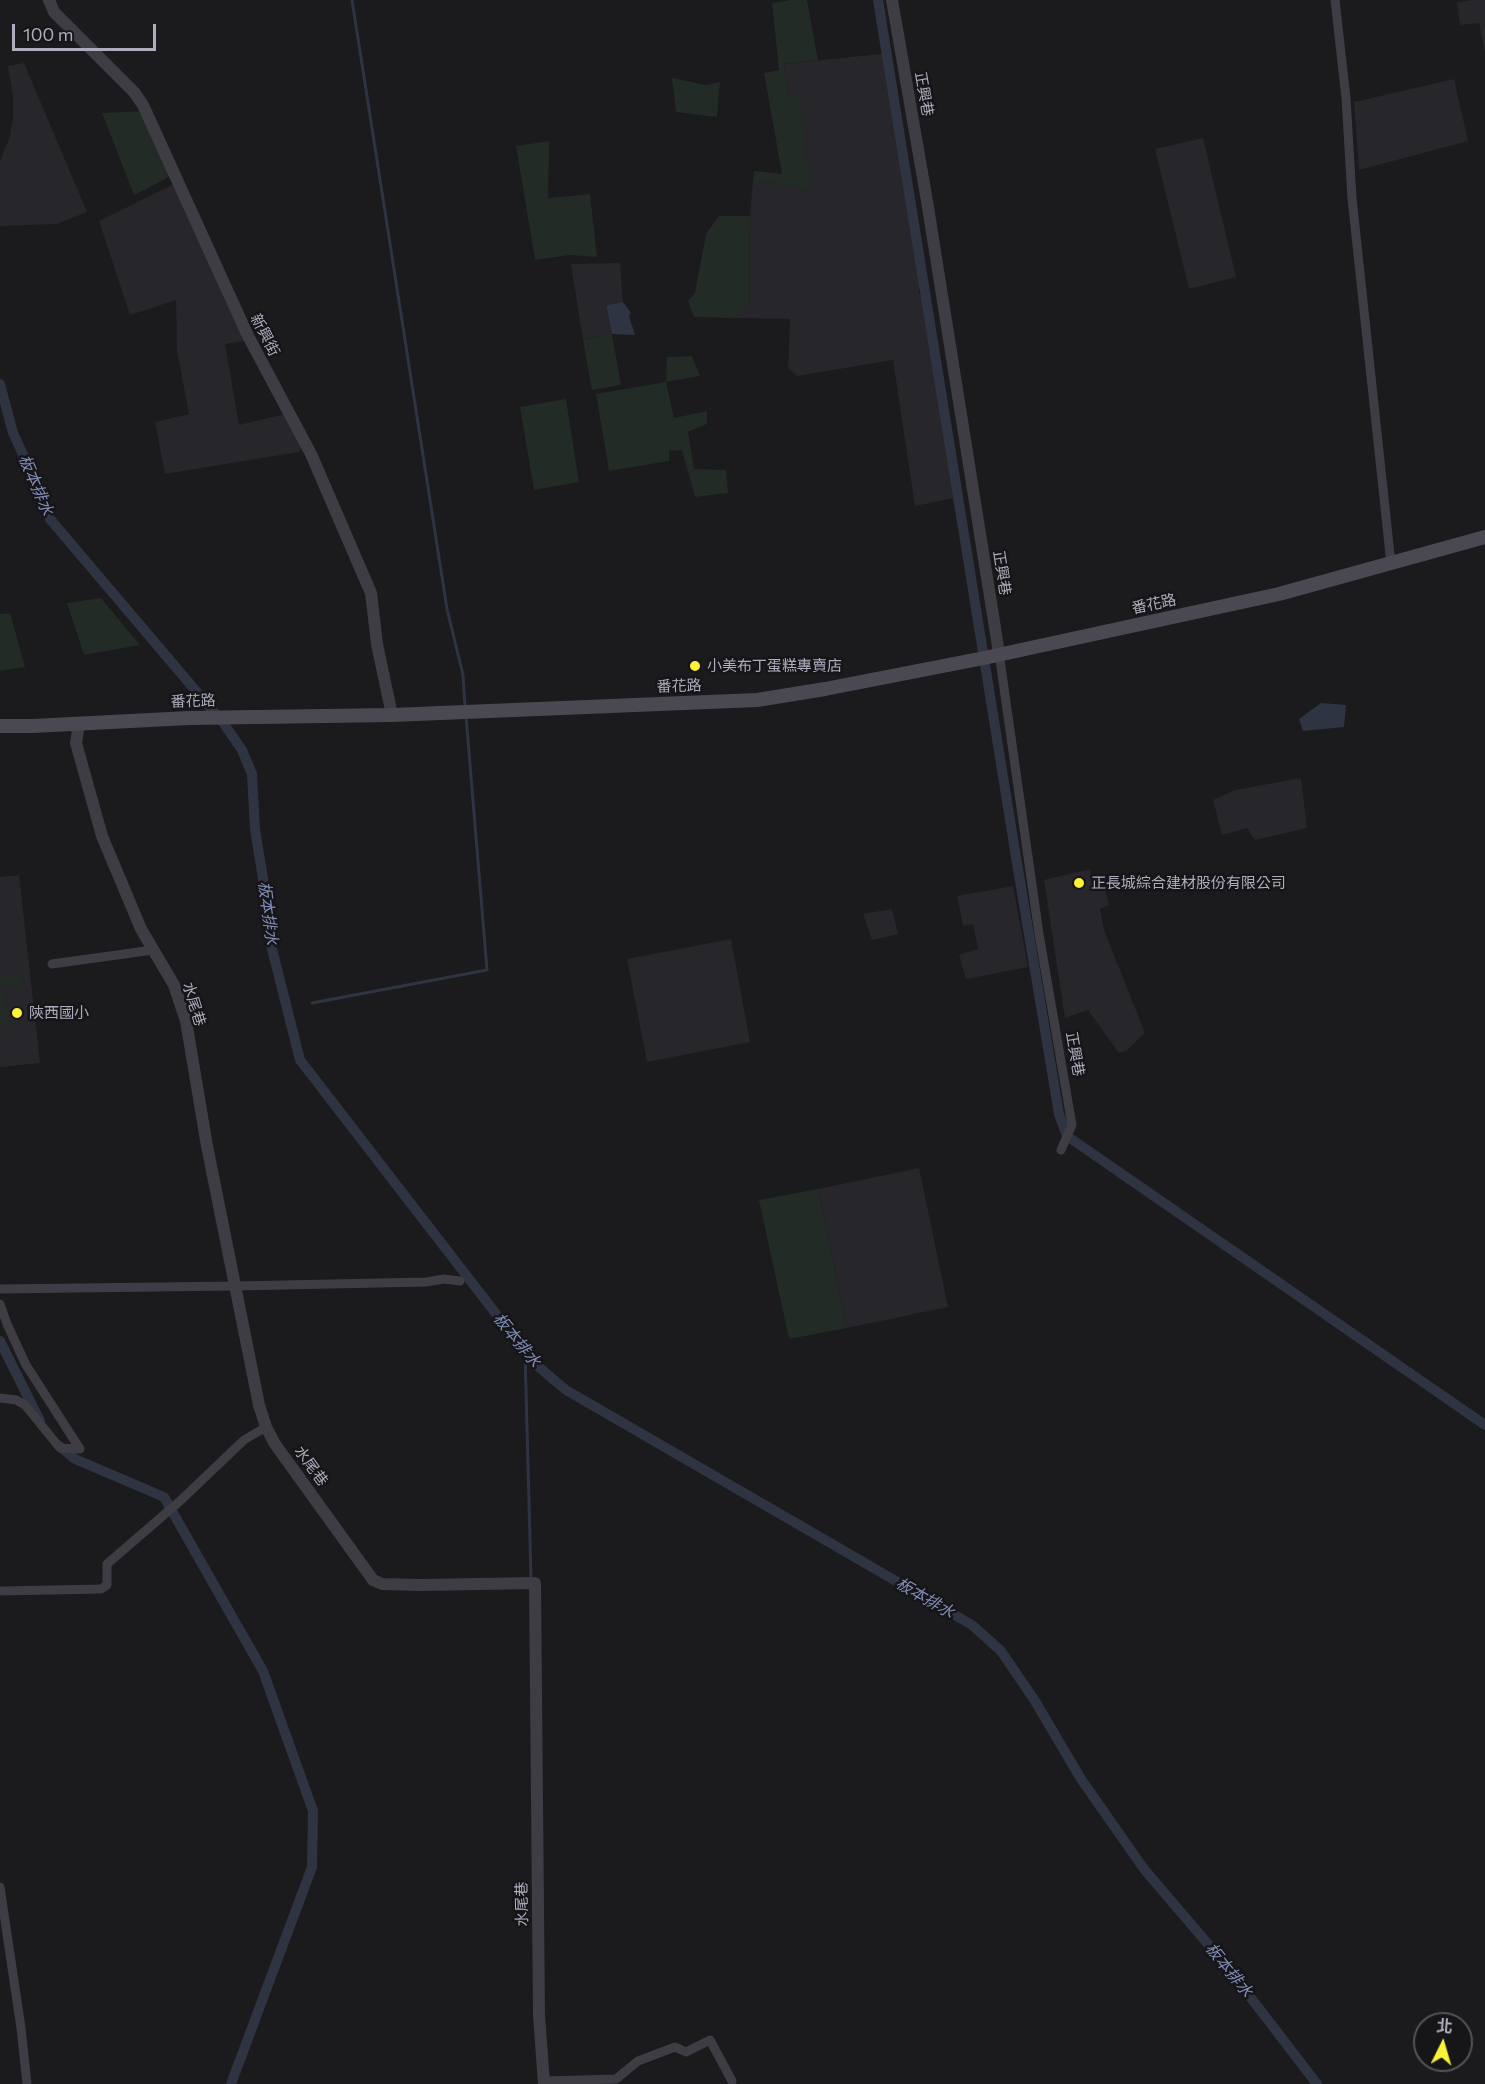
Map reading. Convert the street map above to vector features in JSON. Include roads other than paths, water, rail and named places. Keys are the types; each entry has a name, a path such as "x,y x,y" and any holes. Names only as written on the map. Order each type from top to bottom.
{"main road":[{"name":"番花路","path":"0,726 189,718 392,715 757,700 848,685 984,658 1269,597 1485,537"}],"street":[{"name":"新興街","path":"49,0 54,12 134,92 143,105 248,336 311,454 371,593 377,644 392,715"},
{"name":"正興巷","path":"892,0 927,201 999,653 1040,934 1072,1125 1061,1150"},
{"path":"1335,0 1346,98 1352,198 1391,564"},
{"name":"水尾巷","path":"79,724 76,743 102,836 141,929 174,985 186,1022 207,1146 259,1405 266,1427 275,1444 373,1580 382,1584 421,1585 535,1583 538,2004 544,2082"},
{"path":"52,964 153,950"},
{"path":"0,1289 426,1282 444,1279 460,1281"},
{"path":"0,1304 26,1365 80,1449 60,1448 25,1405 16,1400 0,1398"},
{"path":"0,1592 101,1589 107,1585 107,1564 180,1501 244,1440 266,1427"},
{"path":"0,1887 27,2084"},
{"path":"544,2082 616,2079 638,2061 675,2047 686,2052 710,2040 732,2081"}],"water":[{"path":"623,302 631,313 629,316 635,335 612,334 606,305"},
{"path":"1321,703 1346,705 1344,727 1303,731 1299,719"}],"waterway":[{"path":"352,0 447,609 463,675 465,707"},
{"path":"878,0 1016,857 1059,1114 1067,1136 1485,1425"},
{"name":"板本排水","path":"0,384 13,433 50,519 224,724 242,750 252,774 255,829 269,916 271,945 300,1060 534,1363 566,1390 972,1625 1001,1651 1035,1701 1081,1779 1144,1869 1225,1964 1317,2084"},
{"path":"312,1003 487,970 466,716"},
{"path":"0,1341 40,1421"},
{"path":"525,1352 531,1578"},
{"path":"58,1445 75,1459 164,1497 263,1671 313,1811 312,1867 231,2084"}],"place":[{"name":"小美布丁蛋糕專賣店","path":"695,666"},
{"name":"正長城綜合建材股份有限公司","path":"1079,883"},
{"name":"陝西國小","path":"17,1013"}]}
